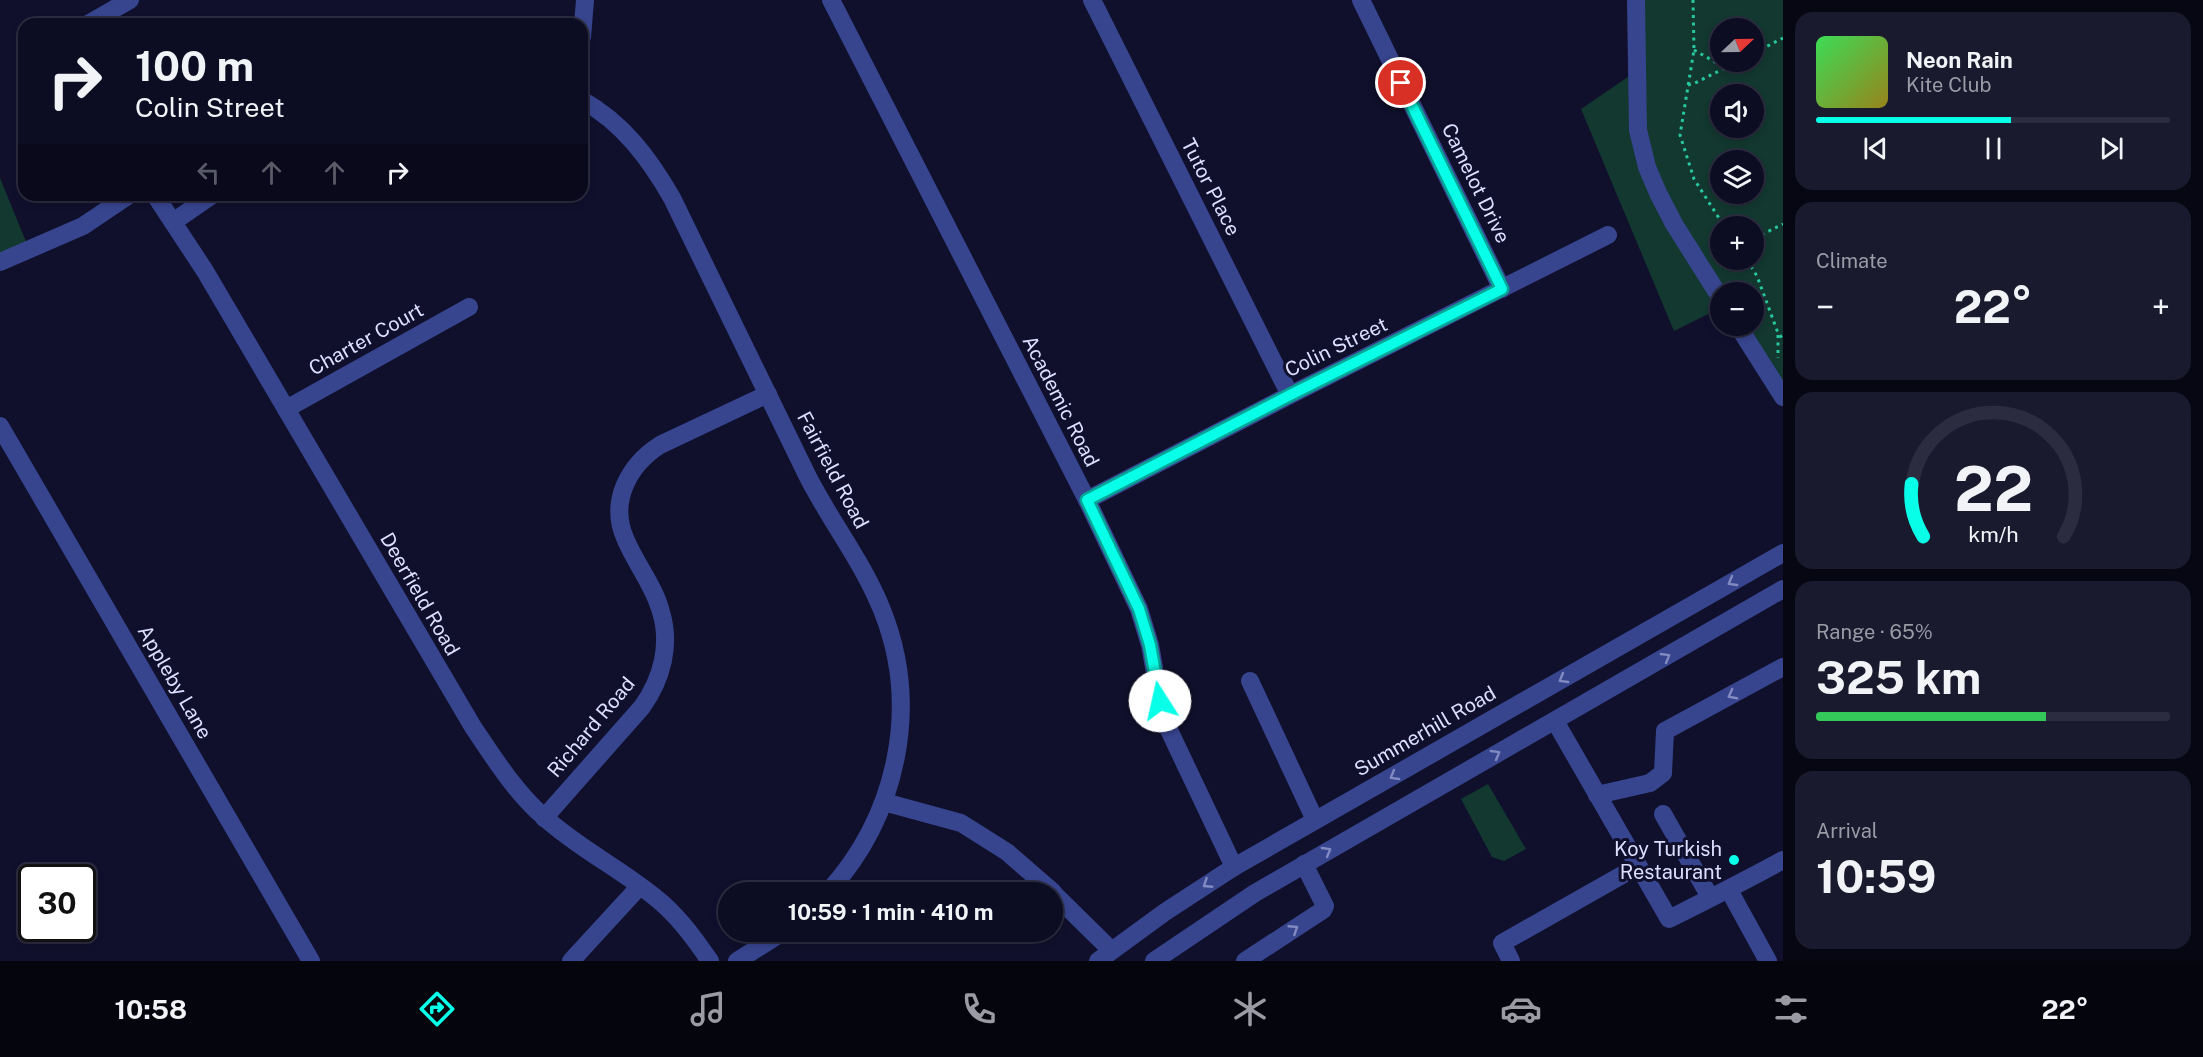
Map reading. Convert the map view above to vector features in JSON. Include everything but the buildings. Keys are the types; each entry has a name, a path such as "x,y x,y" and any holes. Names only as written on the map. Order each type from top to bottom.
{"street":[{"path":"98,18 130,0"},
{"path":"584,18 585,0"},
{"name":"Academic Road","path":"831,0 1087,500 1139,609 1150,645 1160,701 1169,730 1234,867"},
{"name":"Tutor Place","path":"1092,0 1290,395"},
{"name":"Camelot Drive","path":"1361,0 1502,289"},
{"path":"1636,0 1638,130 1647,167 1674,224 1711,282"},
{"name":"Fairfield Road","path":"588,104 609,118 626,134 656,171 672,198 812,483 870,585 891,637 900,692 901,720 898,748 884,802 860,852 836,882"},
{"path":"0,262 83,226 120,201"},
{"name":"Deerfield Road","path":"158,201 205,271 473,727 520,793 544,818 663,904 710,961"},
{"path":"173,222 203,201"},
{"name":"Colin Street","path":"1087,500 1290,395 1608,236"},
{"name":"Charter Court","path":"286,410 469,307"},
{"path":"1744,336 1783,396"},
{"name":"Richard Road","path":"544,818 642,707 654,688 662,668 665,636 662,614 624,537 620,522 622,492 628,477 636,464 660,445 768,393"},
{"name":"Appleby Lane","path":"0,426 311,961"},
{"name":"Summerhill Road","path":"1104,956 1234,867 1783,553"},
{"path":"1157,960 1255,893 1783,589"},
{"path":"1597,795 1650,783 1664,773 1665,731 1783,667"},
{"path":"1250,681 1315,820"},
{"path":"1555,721 1669,919 1710,897 1729,890 1783,860"},
{"path":"884,802 962,823 1007,852 1041,882"},
{"path":"1663,813 1710,897"},
{"path":"1245,961 1323,910 1325,906 1304,864"},
{"path":"1511,961 1502,943 1638,866"},
{"path":"571,961 639,887"},
{"path":"1729,890 1768,961"},
{"path":"1063,905 1104,956"},
{"path":"737,961 767,942"}],"path":[{"path":"1693,0 1695,50 1680,135 1694,179 1718,216"},
{"path":"1764,48 1783,38"},
{"path":"1695,50 1710,59"},
{"path":"1688,85 1717,72"},
{"path":"1764,234 1783,224"},
{"path":"1753,270 1778,333 1783,339"},
{"path":"1778,333 1778,361"}],"green space":[{"path":"1643,0 1783,0 1783,399 1744,336 1764,336 1764,282 1710,282 1710,313 1674,331 1581,109 1641,68"},
{"path":"0,178 29,249 0,264"},
{"path":"1488,784 1526,849 1504,861 1492,857 1461,799"}],"place":[{"name":"Koy Turkish Restaurant","path":"1734,860"}],"route":[{"path":"1160,701 1150,645 1139,609 1087,500 1502,289 1401,83"}]}
